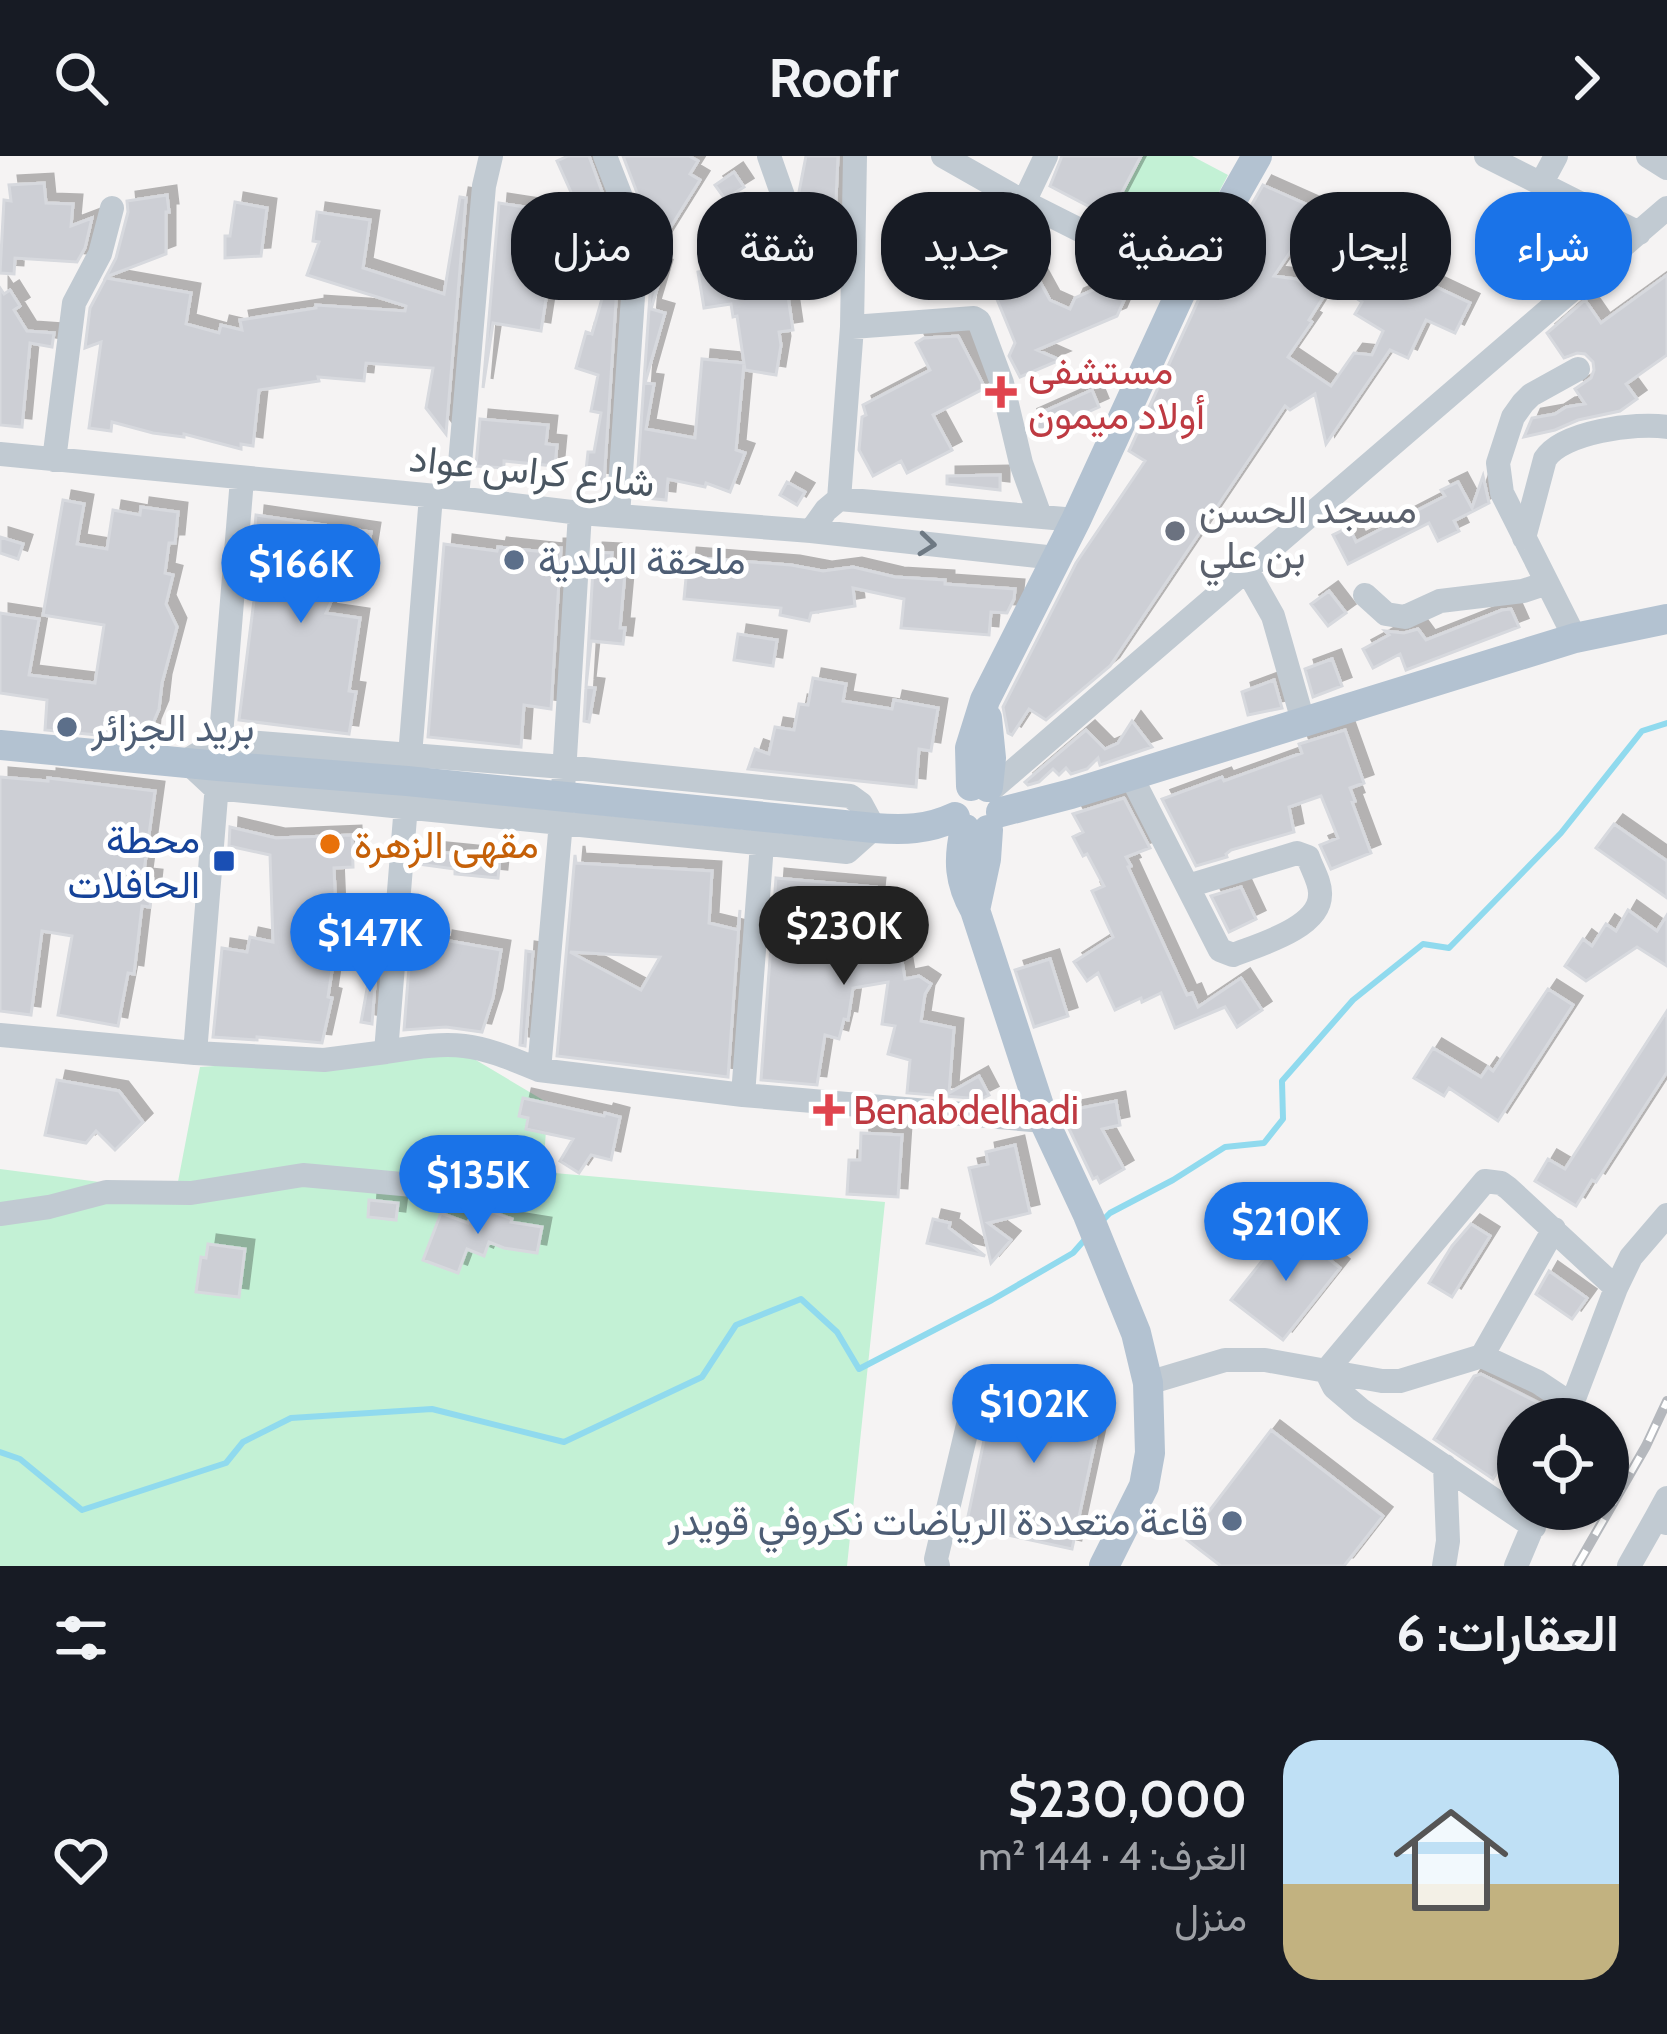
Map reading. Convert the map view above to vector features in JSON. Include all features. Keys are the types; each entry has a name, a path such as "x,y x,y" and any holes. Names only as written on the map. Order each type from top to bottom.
{"main road":[{"path":"1237,192 1257,156"},
{"path":"1104,1566 1144,1486 1150,1439 1148,1383 1136,1333 1044,1121 959,868 991,758 985,700 1076,520 1178,300"},
{"path":"0,745 563,796 763,831 913,830 980,807 1050,800 1575,638 1667,619"}],"street":[{"path":"457,498 484,186 491,156"},
{"path":"605,156 637,238 617,516"},
{"path":"769,156 782,192"},
{"path":"854,192 855,156"},
{"path":"1029,192 1046,156"},
{"path":"1486,156 1639,233"},
{"path":"1541,184 1556,156"},
{"path":"1648,156 1667,168"},
{"path":"956,159 1008,192"},
{"path":"54,460 74,302 100,254 112,208"},
{"path":"980,807 1667,208"},
{"path":"839,499 852,300"},
{"path":"852,327 937,319 979,321 1040,516"},
{"path":"1575,638 1502,493 1498,463 1523,404 1578,369"},
{"path":"1524,538 1551,449 1629,426 1667,427"},
{"name":"شارع كراس عواد","path":"0,454 1056,558"},
{"path":"194,1053 242,478"},
{"path":"386,1052 431,496"},
{"path":"811,531 839,499 1076,520"},
{"path":"538,1070 563,796 580,513"},
{"path":"1247,570 1273,616 1303,722"},
{"path":"1365,595 1386,614 1405,617 1440,601 1523,591 1547,583"},
{"path":"1130,774 1220,950 1233,955 1304,924 1320,902 1321,891 1308,857 1297,853 1188,886"},
{"path":"563,796 850,796 861,804 874,828"},
{"path":"743,1095 763,831"},
{"path":"0,1035 324,1060 438,1043 463,1044 538,1070 743,1095 1044,1121"},
{"path":"0,1214 50,1208 106,1192 191,1193 303,1174 413,1185 458,1183"},
{"path":"1326,1371 1485,1181 1501,1183 1616,1288"},
{"path":"1573,1398 1631,1257 1667,1216"},
{"path":"1482,1356 1554,1229"},
{"path":"1148,1383 1225,1360 1265,1360 1400,1381 1482,1356 1538,1382 1554,1398"},
{"path":"1326,1371 1346,1399 1497,1495"},
{"path":"938,1566 972,1408"},
{"path":"1445,1466 1446,1564"},
{"path":"1629,1566 1663,1513"},
{"path":"1516,1566 1532,1530"}],"green space":[{"path":"1143,156 1192,156 1228,175 1219,192 1124,192"},
{"path":"459,1050 548,1103 543,1172 885,1202 847,1566 0,1566 0,1169 176,1192 200,1067"}],"building":[{"path":"589,156 602,192 571,192 557,161"},
{"path":"623,156 689,156 698,161 690,174 700,180 673,223 673,192 637,192"},
{"path":"806,156 838,156 836,192 799,192"},
{"path":"1062,156 1141,156 1122,192 1075,192 1075,199 1050,186"},
{"path":"734,172 744,187 720,192 715,185"},
{"path":"44,183 46,203 73,204 71,226 92,218 85,248 77,262 15,258 14,274 0,273 4,200 11,201 9,185"},
{"path":"1263,185 1290,197 1290,252 1274,276 1290,278 1290,300 1322,300 1288,357 1331,386 1354,353 1372,355 1383,331 1355,314 1359,300 1451,300 1451,294 1470,303 1455,333 1426,320 1408,358 1390,350 1326,444 1315,394 1290,410 1285,406 1110,666 1046,720 1029,709 1012,735 1003,707 1076,563 1145,461 1129,451 1198,300 1266,300 1266,192 1259,192"},
{"path":"167,195 166,254 106,277 116,258 127,201"},
{"path":"460,197 466,198 446,434 426,408 433,368 366,363 364,381 318,377 319,381 259,390 253,446 241,444 241,449 112,422 111,431 89,428 101,342 85,348 90,308 106,278 191,293 186,324 219,333 221,325 242,330 240,320 316,305 405,311 406,306 307,275 319,242 313,241 317,212 370,220 363,268 444,294"},
{"path":"235,202 267,208 261,256 225,258 225,236 230,236"},
{"path":"499,203 511,205 511,300 546,300 541,331 493,323 483,388"},
{"path":"1667,275 1667,355 1626,384 1637,399 1620,411 1524,437 1532,418 1585,404 1575,389 1594,370 1585,354 1564,358 1547,333 1585,300 1601,323"},
{"path":"0,288 4,294 10,290 20,306 14,310 27,331 54,333 52,347 30,343 22,427 0,425"},
{"path":"1075,298 1124,300 1117,316 1037,350 1060,360 1020,377 1009,356 1015,343 997,300 1050,300 1070,309"},
{"path":"602,300 616,300 604,482 585,480 601,413 591,411 598,375 576,368 586,332 592,334"},
{"path":"650,300 654,300 651,309 665,313 645,383 654,384 646,429 695,438 702,359 744,363 736,450 745,453 730,492 706,483 705,487 668,479 666,500 636,497"},
{"path":"703,300 789,300 793,330 779,332 776,375 745,370 731,304 704,308"},
{"path":"958,336 985,388 933,415 952,450 907,473 901,461 873,476 859,450 866,415 863,405 930,370 916,343 924,338"},
{"path":"1092,390 1099,407 1037,435 1029,418"},
{"path":"480,419 548,425 546,444 557,445 555,466 504,461 504,468 476,466"},
{"path":"1000,475 1000,490 947,484 947,476"},
{"path":"1483,476 1489,503 1454,521 1459,531 1438,541 1429,523 1348,564 1333,535 1349,527 1356,542 1445,496 1441,490 1458,482 1472,508"},
{"path":"787,482 805,492 797,505 780,495"},
{"path":"63,500 84,504 77,544 107,549 113,510 140,515 141,507 178,512 165,573 173,575 166,604 177,627 150,740 45,730 47,700 0,693 0,613 39,619 29,675 95,683 104,625 43,615"},
{"path":"256,515 371,532 365,569 347,566 326,613 360,618 349,691 356,692 349,734 239,720 254,600 249,599 256,564 252,562"},
{"path":"0,537 23,544 18,559 0,553"},
{"path":"444,544 555,553 555,548 561,548 551,709 524,705 521,747 428,737"},
{"path":"594,552 612,553 610,572 625,573 623,644 591,641 586,687"},
{"path":"688,557 823,571 853,567 895,577 945,580 945,584 1015,589 1014,599 1007,613 991,612 989,635 901,628 904,599 853,588 855,606 811,613 809,621 780,615 781,608 684,599"},
{"path":"1329,591 1346,613 1328,626 1311,604"},
{"path":"1511,609 1519,627 1406,670 1400,654 1373,668 1363,649 1389,635 1385,631 1418,629 1426,640"},
{"path":"738,634 777,640 773,666 734,660"},
{"path":"1332,659 1342,686 1313,697 1305,669"},
{"path":"813,678 846,684 843,701 892,709 894,700 938,708 931,751 919,749 916,787 748,769 755,749 769,754 775,727 794,730 799,704 808,705"},
{"path":"1274,680 1282,708 1248,715 1242,692"},
{"path":"586,687 595,688 589,722 584,721"},
{"path":"1132,721 1152,747 1100,765 1098,758 1087,769 1071,774 1066,768 1059,775 1053,769 1039,782 1025,782 1086,730 1105,749 1118,743"},
{"path":"1345,730 1364,783 1350,788 1352,802 1371,853 1331,869 1320,845 1338,838 1321,796 1289,807 1294,832 1231,850 1227,857 1196,866 1162,799 1302,753 1299,744"},
{"path":"0,777 155,791 143,878 153,879 150,907 142,906 134,974 128,973 118,1026 58,1015 72,936 42,931 31,1015 0,1011"},
{"path":"1124,798 1150,848 1126,857 1128,867 1187,995 1192,993 1198,1007 1241,978 1262,1010 1237,1027 1225,1007 1175,1028 1161,993 1115,1010 1098,973 1087,981 1074,962 1113,937 1092,891 1104,886 1073,837 1083,832 1073,814"},
{"path":"1614,824 1667,861 1667,898 1596,848"},
{"path":"230,827 276,838 352,835 353,867 334,868 336,914 323,948 327,948 324,963 333,964 328,997 332,998 322,1043 213,1037 222,948 247,952 250,937 273,942 270,855 229,846"},
{"path":"419,850 500,858 498,878 418,864"},
{"path":"575,855 576,863 712,871 709,923 738,930 740,910 728,1077 557,1056","holes":["570,952 660,957 641,990"]},
{"path":"776,878 876,887 871,935 903,940 905,979 919,976 931,984 921,1021 954,1028 949,1093 979,1076 989,1095 981,1099 907,1093 910,1060 888,1054 895,1026 882,1024 888,982 853,988 848,1020 844,1019 839,1039 825,1035 817,1085 761,1080"},
{"path":"1241,887 1256,919 1229,932 1211,896"},
{"path":"1628,910 1657,931 1667,915 1667,966 1637,947 1586,981 1565,966 1583,939 1592,946 1606,924 1616,931"},
{"path":"444,940 501,950 482,1032 446,1027 404,1030 411,942 443,947"},
{"path":"526,951 533,952 525,1046 520,1045"},
{"path":"373,956 377,957 372,1024 361,1022"},
{"path":"1050,959 1068,1016 1034,1027 1015,970"},
{"path":"1548,989 1573,1005 1498,1121 1449,1088 1444,1096 1414,1078 1433,1048 1481,1077 1488,1067 1493,1071"},
{"path":"1667,1011 1667,1072 1596,1182 1592,1180 1576,1206 1535,1181 1548,1159 1565,1169"},
{"path":"57,1080 119,1091 143,1122 115,1150 96,1131 86,1143 45,1135"},
{"path":"523,1098 620,1117 611,1160 591,1155 579,1173 560,1161 573,1139 526,1129 528,1118 519,1116"},
{"path":"1116,1101 1120,1125 1102,1129 1124,1169 1100,1183 1097,1177 1093,1179 1061,1112"},
{"path":"861,1133 902,1135 898,1197 847,1194 849,1160 860,1160"},
{"path":"1015,1145 1030,1213 988,1223 1011,1240 991,1263 969,1168 988,1164 986,1152"},
{"path":"369,1200 398,1203 396,1220 368,1217"},
{"path":"475,1205 511,1222 542,1227 537,1253 489,1242 484,1256 467,1249 458,1273 423,1260 441,1213 468,1223"},
{"path":"933,1219 950,1223 949,1228 985,1256 927,1243"},
{"path":"1471,1224 1490,1236 1452,1297 1429,1283"},
{"path":"1289,1227 1340,1268 1283,1340 1231,1300"},
{"path":"208,1244 245,1249 239,1297 196,1292 201,1257 206,1258"},
{"path":"1549,1271 1587,1298 1572,1319 1536,1294"},
{"path":"1481,1374 1529,1398 1497,1398 1497,1473 1493,1479 1434,1439 1474,1376"},
{"path":"996,1383 1103,1405 1072,1549 966,1526"},
{"path":"1271,1430 1383,1516 1344,1566 1221,1566 1187,1540"}],"waterway":[{"path":"1101,1222 1225,1147 1264,1143 1283,1119 1282,1081 1353,1000 1423,944 1449,948 1561,833 1642,731 1667,723"},
{"path":"0,1452 20,1459 82,1510 226,1463 243,1442 291,1418 432,1409 564,1442 702,1377 736,1325 801,1299 837,1332 859,1369 1073,1253 1088,1236"}],"railway":[{"path":"1577,1566 1667,1401"}],"place":[{"name":"مستشفى أولاد ميمون","path":"1001,392"},
{"name":"مسجد الحسن بن علي","path":"1175,531"},
{"name":"ملحقة البلدية","path":"514,560"},
{"name":"بريد الجزائر","path":"67,727"},
{"name":"مقهى الزهرة","path":"330,844"},
{"name":"محطة الحافلات","path":"224,861"},
{"name":"Benabdelhadi","path":"829,1110"},
{"name":"قاعة متعددة الرياضات نكروفي قويدر","path":"1232,1521"}]}
